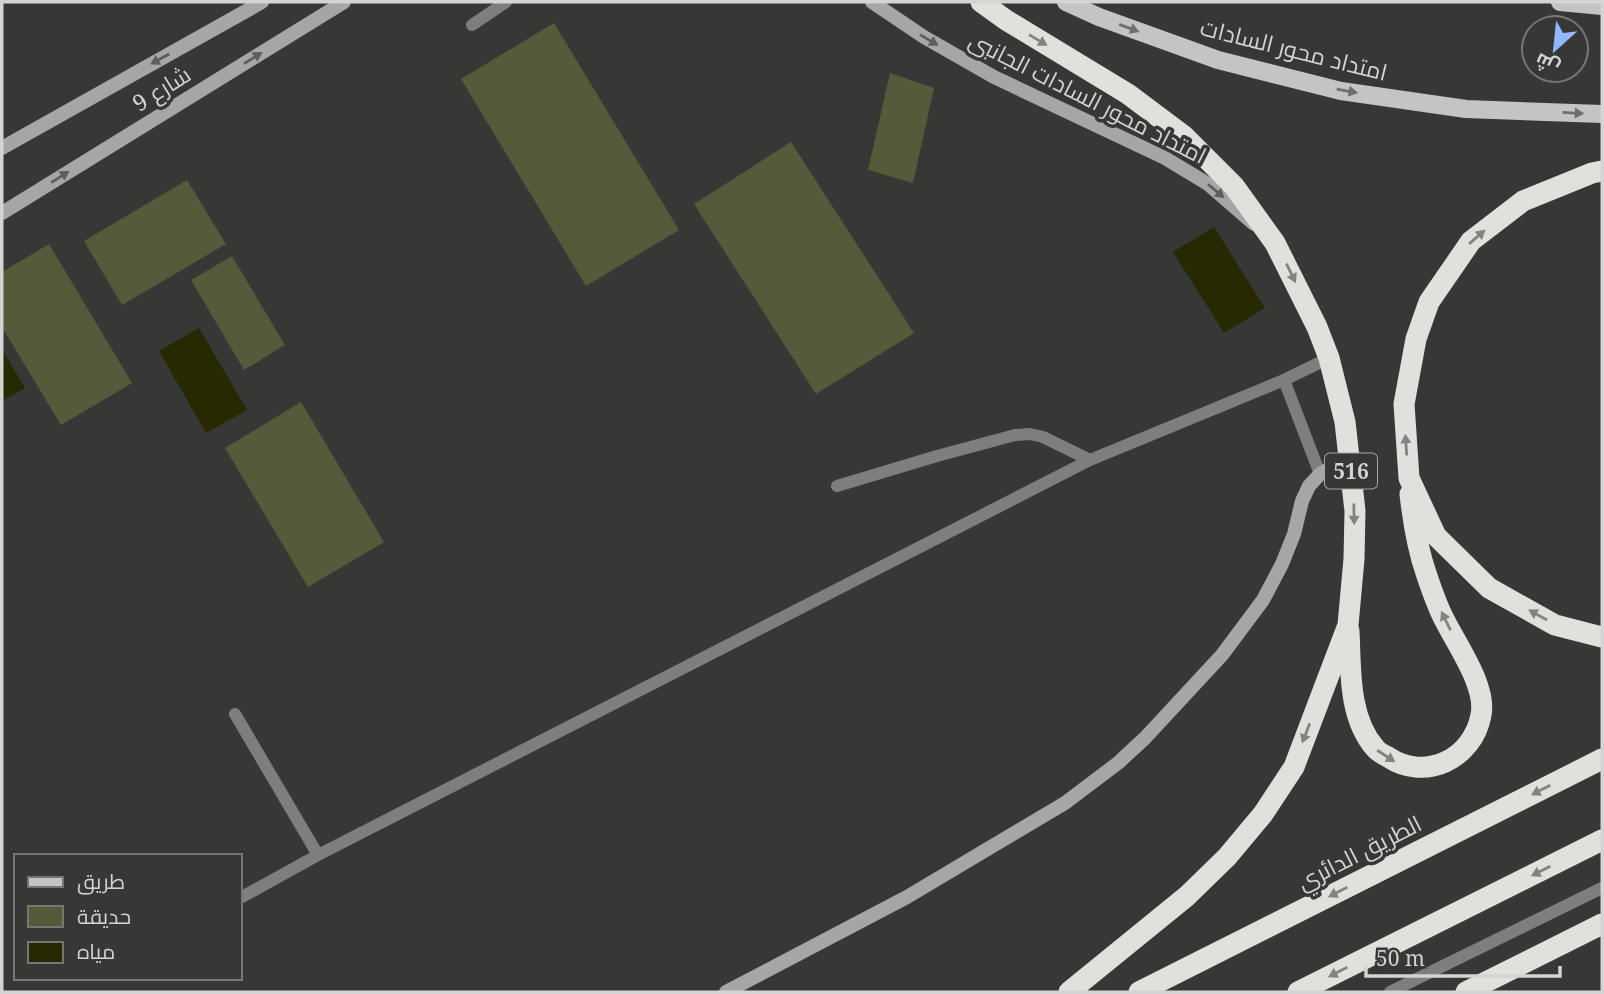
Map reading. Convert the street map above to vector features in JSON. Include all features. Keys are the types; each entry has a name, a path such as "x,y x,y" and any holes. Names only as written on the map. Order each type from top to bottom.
{"highway":[{"name":"516","path":"981,2 1128,94 1184,136 1234,186 1275,243 1317,327 1329,358 1345,422 1355,511 1348,625 1293,767 1263,814 1227,858 1187,896 1069,992"},
{"name":"516","path":"1602,171 1523,201 1471,241 1429,302 1416,340 1404,404 1409,478 1436,536 1489,588 1555,625 1602,637"},
{"path":"1348,625 1353,696 1361,726 1376,750 1399,765 1427,768 1453,759 1472,740 1482,714 1479,686 1442,616 1425,571 1414,525 1409,478"},
{"name":"الطريق الدائري","path":"1139,992 1602,759"},
{"path":"1298,992 1602,840"},
{"path":"1466,992 1602,924"}],"main road":[{"name":"امتداد محور السادات","path":"1066,2 1099,18 1218,60 1341,91 1466,108 1602,114"},
{"path":"1560,2 1602,6"}],"street":[{"name":"شارع 9","path":"2,148 262,2"},
{"name":"شارع 9","path":"2,213 344,2"},
{"name":"امتداد محور السادات الجانبى","path":"872,2 924,37 994,78 1165,158 1208,184 1275,243"},
{"path":"726,992 907,897 1065,803 1118,763 1145,738 1222,655 1263,600 1282,564 1309,486 1320,474 1349,461"}],"lane":[{"path":"472,25 506,2"},
{"path":"242,897 318,855 1090,460 1284,380 1329,358"},
{"path":"1284,380 1320,474"},
{"path":"837,486 1015,435 1043,437 1090,460"},
{"path":"235,714 318,855"},
{"path":"1390,992 1602,888"}],"green space":[{"path":"554,23 679,230 586,286 461,79"},
{"path":"890,73 934,88 913,183 868,170"},
{"path":"791,142 914,333 816,394 694,204"},
{"path":"187,180 226,244 122,305 84,241"},
{"path":"49,244 132,383 61,425 2,327 2,272"},
{"path":"232,256 285,345 244,370 191,280"},
{"path":"301,402 384,542 308,587 225,448"}],"water":[{"path":"1214,227 1265,308 1224,333 1173,252"},
{"path":"199,328 247,410 206,433 159,351"},
{"path":"2,349 25,388 2,401"}]}
